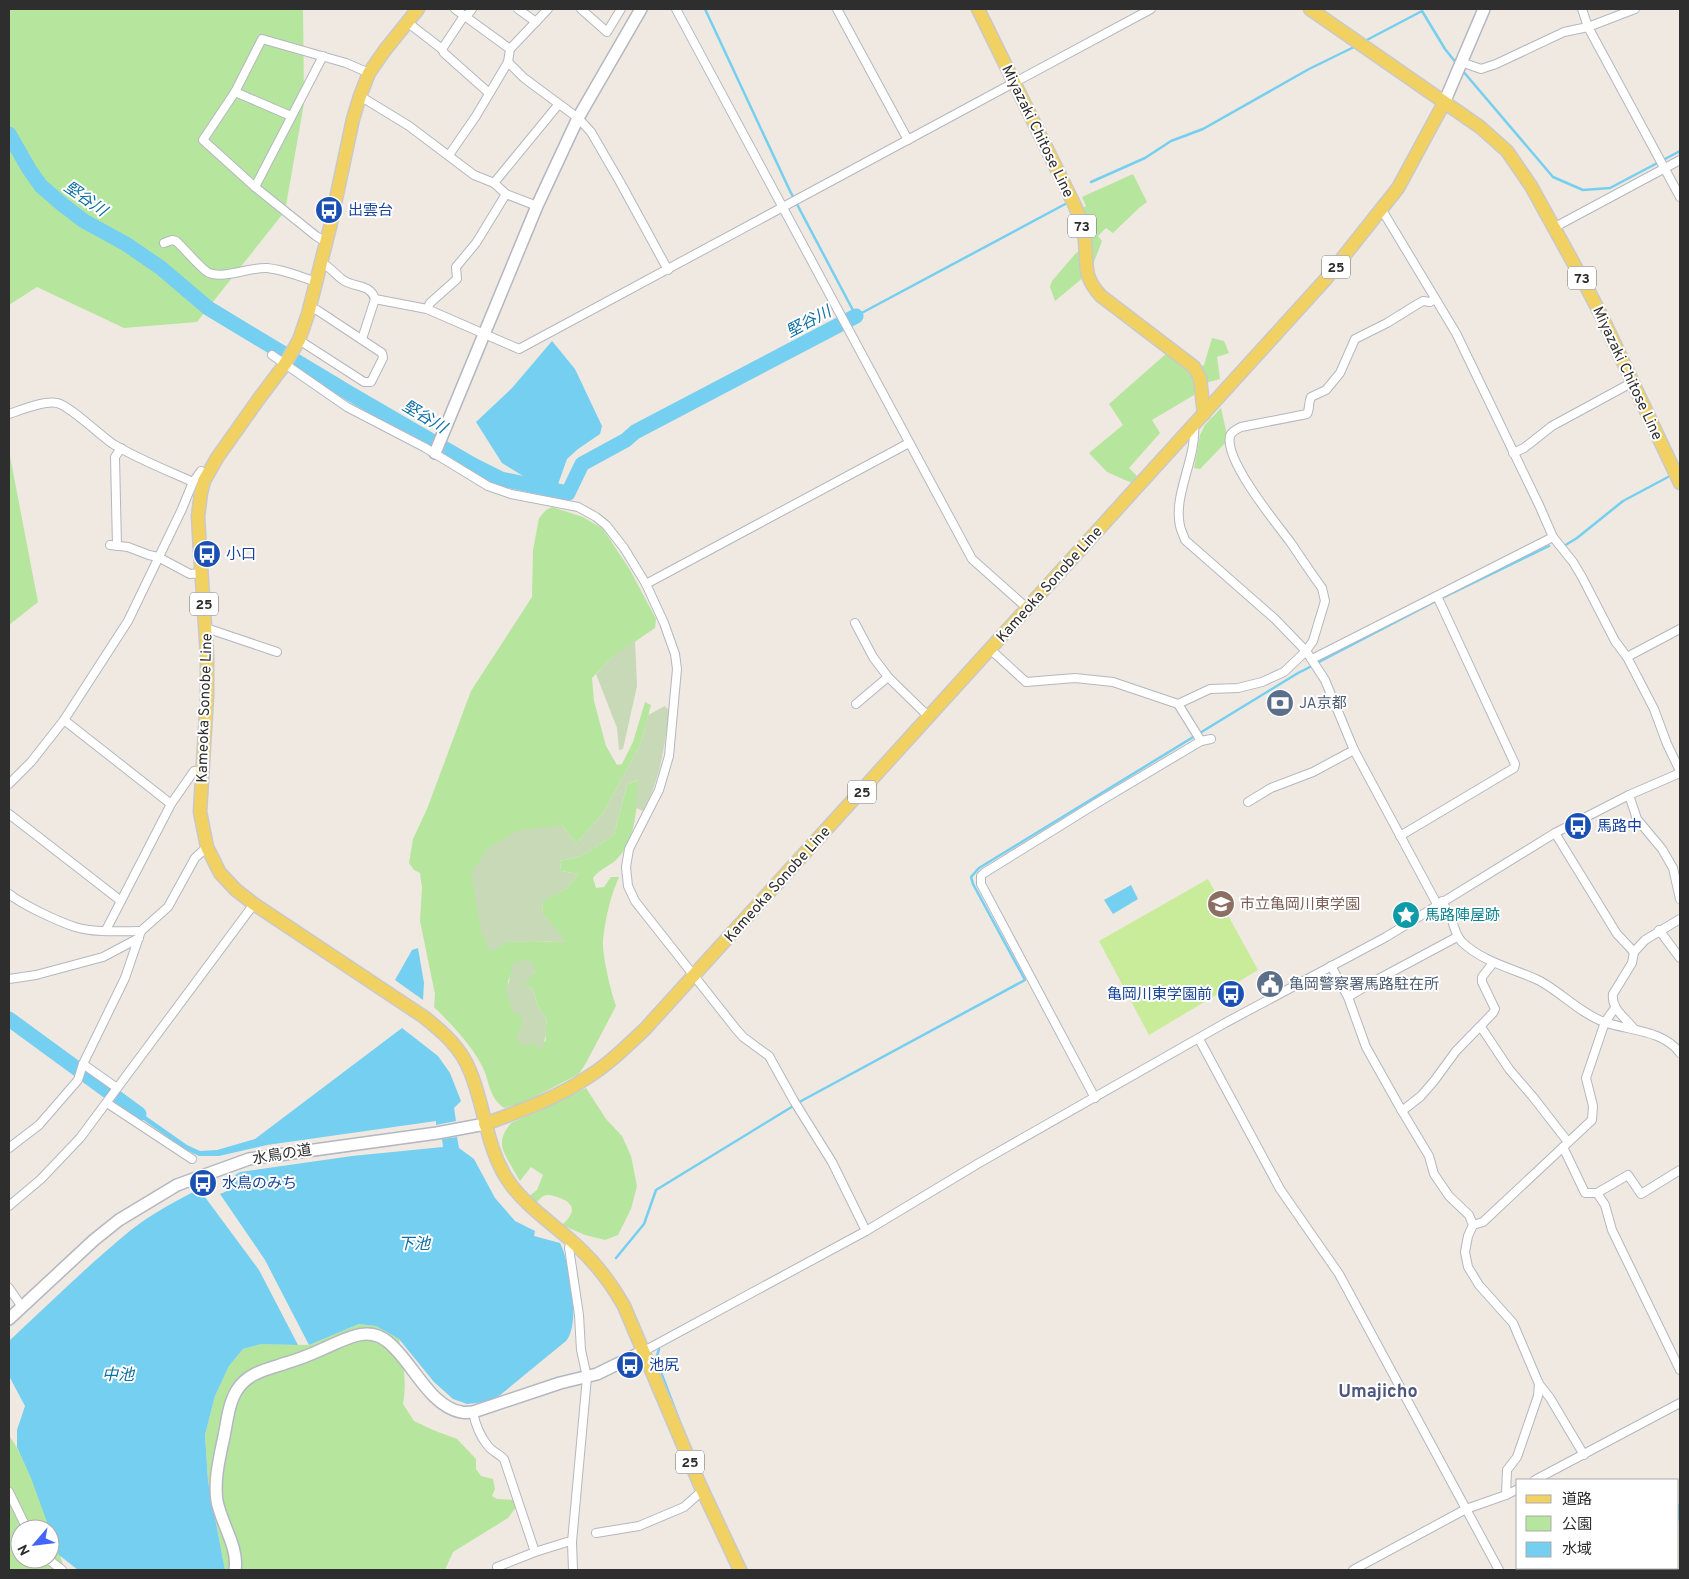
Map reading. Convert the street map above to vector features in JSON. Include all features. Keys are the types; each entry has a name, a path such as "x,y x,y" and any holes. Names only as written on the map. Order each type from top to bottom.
{"main road":[{"name":"Kameoka Sonobe Line","path":"418,9 385,50 369,74 360,96 353,119 326,242 299,340 286,364 258,400 206,476 201,493 198,516 206,628 207,698 200,812 206,847 220,873 236,890 254,904 409,1007 446,1035 470,1070 479,1095 485,1124 496,1159 508,1180 521,1196 597,1266 624,1306 702,1491 740,1570"},
{"name":"Miyazaki Chitose Line","path":"978,9 1076,206 1082,222 1085,240 1086,272 1093,287 1101,296 1194,367 1200,378 1204,414"},
{"path":"1310,9 1444,103"},
{"name":"Kameoka Sonobe Line","path":"485,1124 544,1101 588,1077 633,1040 1326,280 1398,188 1444,103"},
{"name":"Miyazaki Chitose Line","path":"1444,103 1480,127 1507,151 1531,186 1555,227 1676,463 1680,483"}],"street":[{"path":"455,9 510,49"},
{"path":"442,49 472,9"},
{"path":"518,9 536,22"},
{"path":"449,155 476,116 508,62 510,49 548,9"},
{"path":"581,9 607,32 621,9"},
{"path":"434,454 537,206 578,118 641,9"},
{"path":"676,9 972,560 1027,608"},
{"path":"837,9 908,140"},
{"path":"375,300 427,309 519,349 1151,9"},
{"path":"1444,103 1484,9"},
{"path":"1582,9 1588,27 1680,197"},
{"path":"1459,66 1481,69 1496,64 1564,32 1588,27 1635,9"},
{"path":"407,22 442,49 444,53 489,92"},
{"path":"326,242 255,187 203,140 235,92 262,38 346,63 369,74"},
{"path":"255,187 323,56"},
{"path":"508,62 524,78 578,118 591,132 668,270"},
{"path":"235,92 291,116"},
{"path":"360,96 408,126 474,175 494,183 506,194 537,206"},
{"path":"494,183 558,105"},
{"path":"1555,227 1680,160"},
{"path":"427,309 430,303 457,279 456,267 476,243 506,194"},
{"path":"235,1570 232,1544 221,1517 216,1487 229,1412 237,1389 249,1377 264,1369 307,1356 352,1335 369,1333 383,1338 392,1345 430,1392 445,1405 462,1412 473,1412 560,1383 597,1374 644,1351 866,1230 979,1163 1199,1038 1386,937 1555,833 1680,772 1654,709 1627,657 1615,641 1573,562 1553,537 1456,333 1382,210"},
{"path":"164,243 172,240 176,241 208,273 220,275 267,268 294,274 316,282"},
{"path":"321,262 328,265 343,281 368,288 373,294 375,300 362,339"},
{"path":"1178,704 1210,689 1238,688 1262,682 1284,672 1313,641 1325,601 1322,588 1246,481 1230,446 1230,437 1233,431 1242,427 1307,414 1310,410 1308,403 1310,397 1326,390 1340,373 1356,339 1387,323 1416,304 1423,301 1430,302 1435,299"},
{"path":"299,340 364,382 371,382 383,358 382,353 362,339 318,310 309,308"},
{"path":"272,355 347,407 434,454 488,486 511,494 578,507 606,525 624,548 646,584 664,623 678,669 670,756 659,790 629,849 626,867 628,886 635,902 743,1037 769,1056 794,1101 832,1162 866,1230"},
{"path":"1513,453 1524,448 1552,426 1633,382"},
{"path":"9,414 46,404 58,403 121,448 193,482"},
{"path":"1194,424 1195,436 1179,504 1180,525 1186,540 1275,619 1306,650 1325,680 1354,750 1400,836 1439,903 1451,919 1457,936 1469,948 1493,963 1540,982 1588,1014 1606,1022 1662,1038 1680,1053"},
{"path":"646,584 909,443"},
{"path":"121,448 115,457 114,545 128,547 158,557 190,574 202,573"},
{"path":"9,784 31,762 64,720 128,621 193,482 201,471 206,476"},
{"path":"1312,659 1438,599 1553,537"},
{"path":"1400,836 1514,768 1516,764 1438,599"},
{"path":"855,622 873,657 888,677 929,717"},
{"path":"206,628 277,652"},
{"path":"1627,657 1680,629"},
{"path":"990,649 1026,682 1075,678 1113,682 1178,704 1201,741"},
{"path":"856,704 888,677"},
{"path":"64,720 171,804"},
{"path":"1095,1098 981,884 981,876 1201,741 1211,739"},
{"path":"1248,802 1271,788 1313,772 1354,750"},
{"path":"106,930 171,804 194,771 202,771"},
{"path":"1629,796 1637,819 1662,849 1674,868 1680,899"},
{"path":"9,814 121,901"},
{"path":"1555,833 1617,934 1634,952"},
{"path":"9,979 36,975 102,957 140,934 168,907 195,858 206,847"},
{"path":"9,894 16,900 76,927 140,934"},
{"path":"9,1206 41,1179 80,1138 254,904"},
{"path":"1634,1029 1615,1008 1612,1000 1613,994 1632,962 1634,952 1645,940 1680,919"},
{"path":"1659,930 1680,958"},
{"path":"9,1148 38,1126 78,1080 83,1064 125,978 140,934"},
{"path":"1348,998 1371,983 1457,936"},
{"path":"1402,1111 1421,1096 1456,1051 1494,1013 1495,1009 1482,982 1482,976 1493,963"},
{"path":"1331,966 1348,998 1366,1047 1430,1156 1434,1174 1449,1196 1469,1215 1473,1225 1464,1252 1468,1267 1479,1285 1513,1323 1539,1384 1550,1398 1584,1455"},
{"path":"1473,1225 1483,1222 1592,1120 1593,1106 1586,1078 1606,1022 1615,1008"},
{"path":"1481,1027 1509,1069 1533,1097 1565,1144 1585,1193 1597,1193 1628,1175 1641,1194 1680,1170"},
{"path":"1199,1038 1280,1189 1339,1274 1500,1570"},
{"path":"83,1064 117,1088"},
{"path":"107,1103 192,1159"},
{"name":"水鳥の道","path":"9,1319 94,1240 119,1220 177,1185 249,1158 437,1133 485,1124"},
{"path":"1597,1193 1605,1205 1612,1230 1680,1370"},
{"path":"571,1241 569,1248 579,1314 581,1350 587,1377 572,1542 573,1570"},
{"path":"9,1288 22,1307"},
{"path":"1506,1495 1507,1470 1517,1457 1538,1396 1539,1384"},
{"path":"1537,1479 1680,1403"},
{"path":"473,1412 476,1426 488,1447 504,1459 535,1552"},
{"path":"1353,1570 1466,1509 1516,1490"},
{"path":"596,1533 639,1526 684,1507 702,1491"},
{"path":"9,1492 21,1519"},
{"path":"498,1570 497,1567 535,1552 566,1542 572,1542"}],"green space":[{"path":"9,9 303,9 304,103 285,211 197,322 124,328 37,287 9,305"},
{"path":"1133,174 1147,202 1113,233 1106,228 1098,236 1102,241 1092,267 1080,209 1086,206 1082,197"},
{"path":"1080,251 1084,277 1055,301 1050,287 1052,281 1076,253"},
{"path":"1212,338 1224,341 1229,353 1217,357 1220,379 1195,386 1194,395 1152,420 1160,433 1129,468 1137,476 1132,483 1107,472 1089,453 1123,425 1109,404 1167,353 1188,370 1204,365"},
{"path":"1221,408 1228,440 1200,469 1194,468 1200,435 1205,425"},
{"path":"9,451 38,602 9,625"},
{"path":"552,507 583,517 603,529 630,570 656,619 655,628 611,658 592,678 594,701 606,746 617,765 622,764 633,742 645,702 651,705 640,745 604,812 576,844 562,825 508,942 566,942 542,913 543,900 566,889 579,874 561,871 560,861 581,856 614,835 627,784 639,780 636,812 628,843 615,861 593,878 596,888 604,887 611,877 619,877 608,909 603,941 605,964 616,1006 579,1074 521,1104 504,1108 495,1099 484,1070 471,1048 434,1007 435,994 420,921 422,888 420,873 414,870 409,863 413,839 427,809 471,691 532,597 533,550 539,518 546,510","holes":["513,970 536,971 525,982 525,985 533,989 537,1004 547,1020 546,1041 536,1045 522,1025 522,1016 508,981"]},
{"path":"635,640 637,686 623,749 619,750 617,728 596,674 611,658"},
{"path":"665,706 669,711 661,762 654,788 643,811 636,808 638,780 627,784 614,835 581,856 560,861 561,871 579,874 566,889 543,901 542,913 567,942 508,942 490,952 481,931 471,873 488,848 519,830 562,825 576,844 604,812 640,745 648,715"},
{"path":"1208,879 1258,970 1149,1035 1099,941"},
{"path":"523,960 532,962 536,971 525,985 533,989 537,1004 547,1020 545,1038 541,1049 537,1048 534,1043 522,1046 516,1038 522,1025 522,1016 513,1012 505,989 509,986 512,964"},
{"path":"586,1088 606,1119 622,1136 631,1156 637,1186 631,1209 618,1235 605,1240 585,1235 562,1225 569,1218 572,1210 566,1201 546,1195 535,1204 528,1197 537,1190 543,1175 531,1167 520,1181 502,1145 504,1133 511,1123"},
{"path":"359,1324 376,1326 399,1339 405,1380 403,1404 414,1421 457,1439 476,1459 476,1469 481,1476 493,1479 495,1489 492,1496 497,1499 514,1500 516,1507 508,1518 453,1552 445,1570 225,1570 208,1481 205,1435 215,1396 229,1366 243,1349 262,1344 309,1345"},
{"path":"9,1435 34,1483 47,1519 10,1519 10,1569 60,1569 60,1556 65,1570 9,1570"}],"water":[{"path":"552,341 575,369 602,426 600,434 567,459 557,487 528,479 502,463 476,422 512,388"},
{"path":"1131,885 1138,899 1113,914 1104,900"},
{"path":"418,948 424,983 423,1000 395,980 412,950"},
{"path":"402,1028 438,1056 450,1073 461,1101 454,1108 456,1121 436,1125 436,1121 267,1145 219,1156 199,1156 184,1149 138,1116 140,1112 187,1145 200,1151 217,1150 255,1139"},
{"name":"下池","path":"457,1137 459,1148 474,1159 495,1198 515,1221 535,1231 534,1236 560,1243 570,1278 573,1308 573,1321 566,1341 499,1396 485,1402 467,1404 453,1399 434,1382 399,1339 376,1326 359,1324 309,1345 265,1260 220,1194 232,1187 235,1175 240,1172 352,1156 443,1147 442,1139"},
{"name":"中池","path":"199,1189 259,1270 298,1345 262,1344 243,1349 229,1366 215,1396 205,1435 208,1481 225,1570 78,1570 60,1556 60,1519 46,1519 17,1447 17,1430 25,1406 9,1376 9,1341 115,1243 139,1224"}],"waterway":[{"path":"705,9 790,191 856,316 1069,202"},
{"path":"1363,42 1422,11 1445,49 1457,64"},
{"path":"1091,182 1145,158 1171,141 1203,129 1309,69 1356,46"},
{"path":"1462,70 1553,177 1583,190 1610,188 1680,151"},
{"name":"堅谷川","path":"9,134 41,186 84,221 126,244 161,268 208,308 349,393 473,465 501,479 568,493 582,464 626,440 635,432 856,316"},
{"path":"1564,546 1577,538 1623,501 1668,477"},
{"path":"1319,662 1434,602 1549,546"},
{"path":"616,1258 644,1224 656,1190 803,1100 1025,980 973,884 971,877 979,868 1312,666"},
{"path":"9,1019 139,1114"},
{"path":"659,1349 656,1359 681,1425"},
{"path":"744,1564 747,1570"}],"place":[{"name":"出雲台","path":"329,210"},
{"name":"小口","path":"207,554"},
{"name":"JA京都","path":"1280,703"},
{"name":"馬路中","path":"1578,826"},
{"name":"市立亀岡川東学園","path":"1221,904"},
{"name":"馬路陣屋跡","path":"1406,915"},
{"name":"亀岡警察署馬路駐在所","path":"1270,984"},
{"name":"亀岡川東学園前","path":"1231,994"},
{"name":"水鳥のみち","path":"203,1183"},
{"name":"池尻","path":"630,1365"}],"district":[{"name":"Umajicho","path":"1378,1391"}]}
